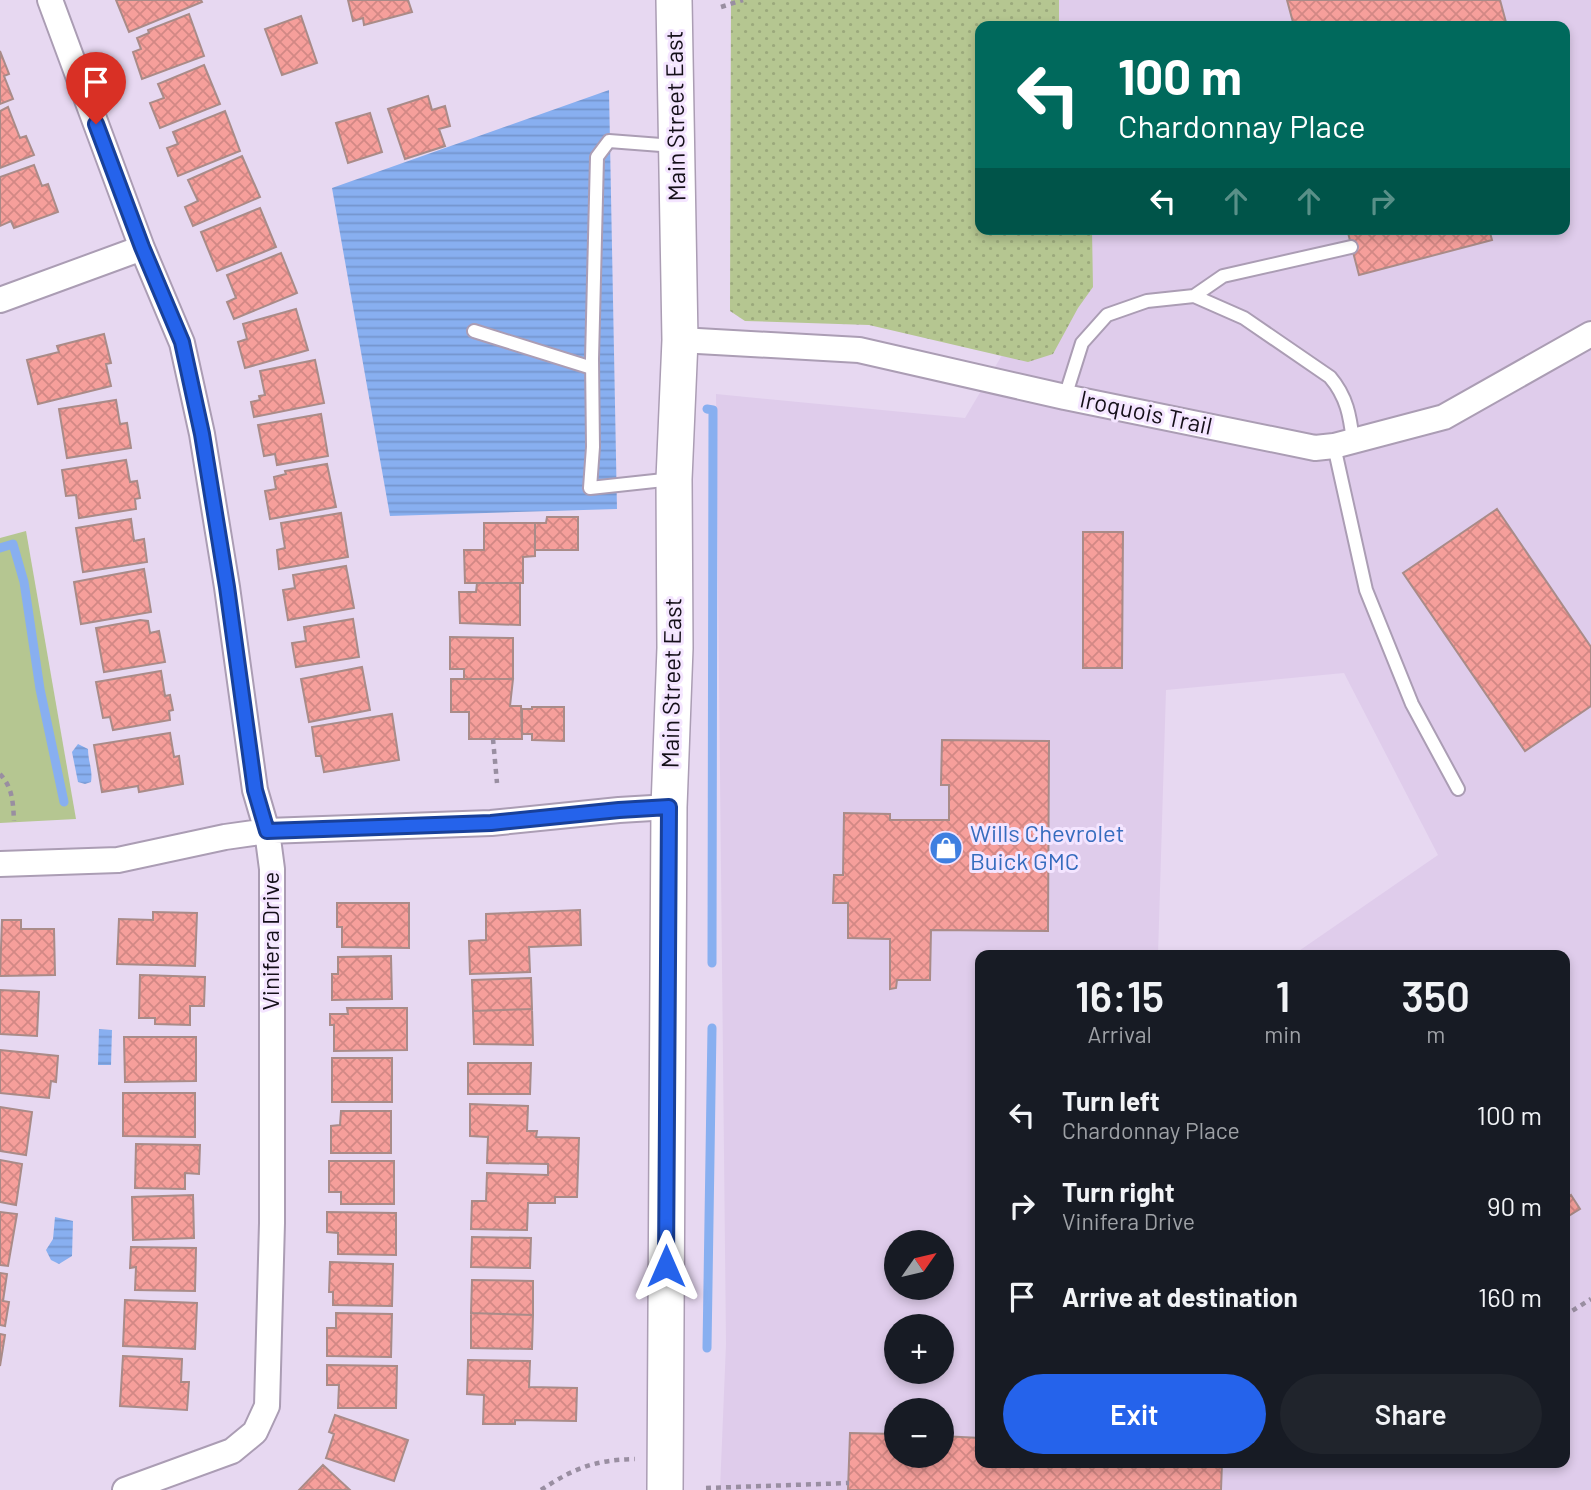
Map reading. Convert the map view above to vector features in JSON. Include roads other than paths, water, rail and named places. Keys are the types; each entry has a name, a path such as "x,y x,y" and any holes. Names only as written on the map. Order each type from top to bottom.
{"main road":[{"name":"Main Street East","path":"666,1475 669,807 675,648 674,479 680,340 674,0"}],"street":[{"name":"Vinifera Drive","path":"50,0 142,247 182,342 202,434 227,587 255,790 267,831 272,869 272,1223 267,1406 255,1432 232,1451 125,1490"},
{"path":"0,300 142,247"},
{"name":"Iroquois Trail","path":"680,340 859,350 1065,397 1315,448 1444,417 1591,334"},
{"path":"0,864 118,860 225,837 267,831 491,823 669,807"}],"lane":[{"path":"674,479 590,488 593,447 597,157 609,141 678,147"},
{"path":"1065,397 1082,343 1107,315 1147,301 1194,296 1223,276 1351,247"},
{"path":"1194,296 1244,318 1330,377 1348,403 1344,443 1366,590 1412,704 1458,789"},
{"path":"474,331 592,368"}],"water":[{"path":"609,90 617,509 390,516 332,188"},
{"path":"78,744 88,749 91,782 85,784 78,782 72,752"},
{"path":"99,1029 112,1030 111,1065 98,1065"},
{"path":"55,1217 73,1221 72,1256 59,1264 51,1260 46,1250 53,1239"}],"waterway":[{"path":"707,409 713,410 712,963"},
{"path":"0,548 13,544 24,582 40,689 64,802"},
{"path":"707,1348 712,1028"}],"place":[{"name":"Wills Chevrolet Buick GMC","path":"946,848"}]}
